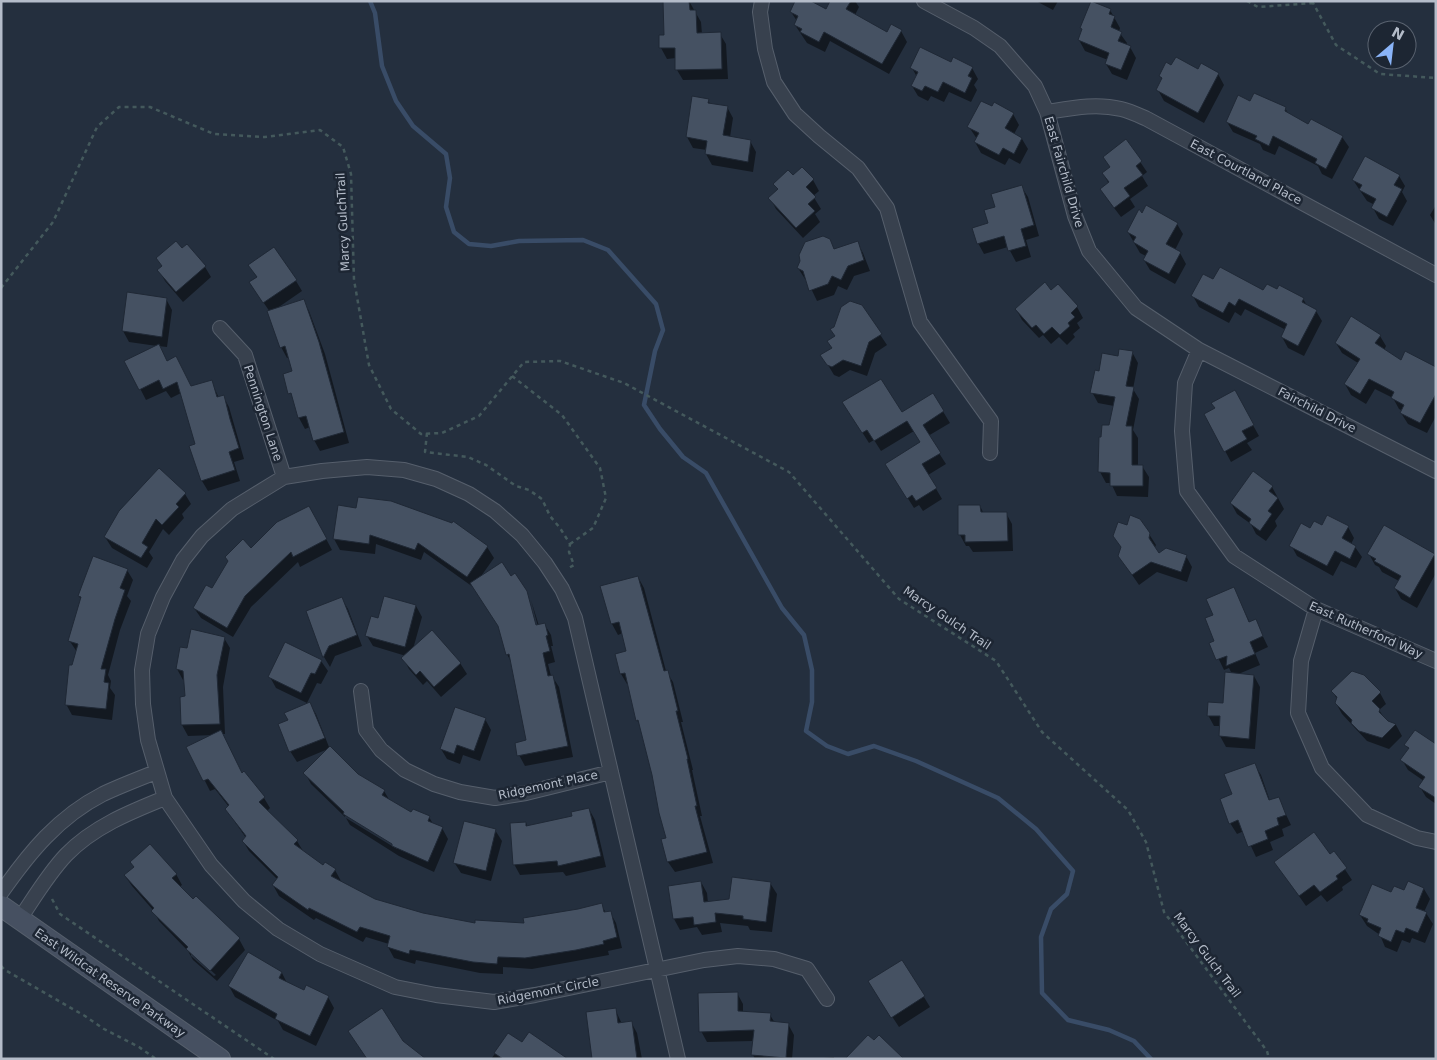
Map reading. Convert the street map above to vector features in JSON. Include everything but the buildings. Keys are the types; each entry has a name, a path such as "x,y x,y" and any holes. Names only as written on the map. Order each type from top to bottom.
{"main road":[{"name":"East Wildcat Reserve Parkway","path":"1,906 220,1059"}],"street":[{"path":"762,1 760,12 765,50 774,82 795,114 858,168 887,208 920,322 991,422 990,453"},
{"name":"East Fairchild Drive","path":"924,1 974,28 1000,46 1035,86 1047,112 1075,216 1089,251 1136,308 1199,350"},
{"name":"East Courtland Place","path":"1047,112 1081,106 1094,106 1121,109 1147,119 1436,274"},
{"name":"Pennington Lane","path":"220,328 245,355 284,477"},
{"name":"Fairchild Drive","path":"1199,350 1436,471"},
{"name":"East Rutherford Way","path":"1199,350 1185,384 1182,431 1187,491 1234,556 1316,609 1436,661"},
{"name":"Ridgemont Circle","path":"367,467 404,470 436,479 469,494 495,511 522,535 554,576 575,618 657,969 535,996 494,1002 436,995 395,987 320,954 278,929 244,900 211,865 165,798 148,740 143,704 142,670 148,634 163,597 183,560 202,536 232,509 284,477 367,467"},
{"path":"1316,609 1301,661 1298,713 1322,768 1367,815 1417,838 1436,842"},
{"name":"Ridgemont Place","path":"361,692 366,730 381,750 405,770 434,784 460,792 495,798 611,772"},
{"path":"1,893 25,858 47,834 102,794 156,772"},
{"path":"20,920 48,877 67,854 120,816 165,798"},
{"path":"678,1059 657,969 738,956 774,959 807,969 827,999"}],"path":[{"path":"1247,1 1258,7 1313,2 1336,45 1380,74 1436,78"},
{"name":"Marcy GulchTrail","path":"1,288 53,222 97,128 119,107 150,107 214,134 265,137 320,130 343,147 351,174 354,280 369,364 390,408 421,434 427,433"},
{"name":"Marcy Gulch Trail","path":"512,376 524,362 560,361 624,383 789,472 899,599 996,661 1042,732 1128,810 1146,842 1164,912 1267,1051 1269,1059"},
{"path":"554,576 574,565 569,552 570,544 550,516 542,499 529,490 516,486 486,465 468,457 425,452 427,433 442,433 479,416 512,376 562,414 600,468 606,498 593,528 570,544"},
{"path":"52,899 60,914 274,1059"},
{"path":"1,966 104,1029 139,1047 156,1059"}],"waterway":[{"path":"370,1 375,13 382,66 396,101 413,126 446,154 450,178 446,207 454,232 469,244 491,246 519,241 583,240 608,250 656,304 663,330 655,351 644,405 660,429 683,457 706,473 782,608 804,635 812,670 812,702 806,731 827,746 848,754 874,746 916,761 998,798 1036,829 1073,871 1067,894 1051,909 1041,937 1042,993 1068,1020 1109,1030 1134,1041 1151,1059"}]}
